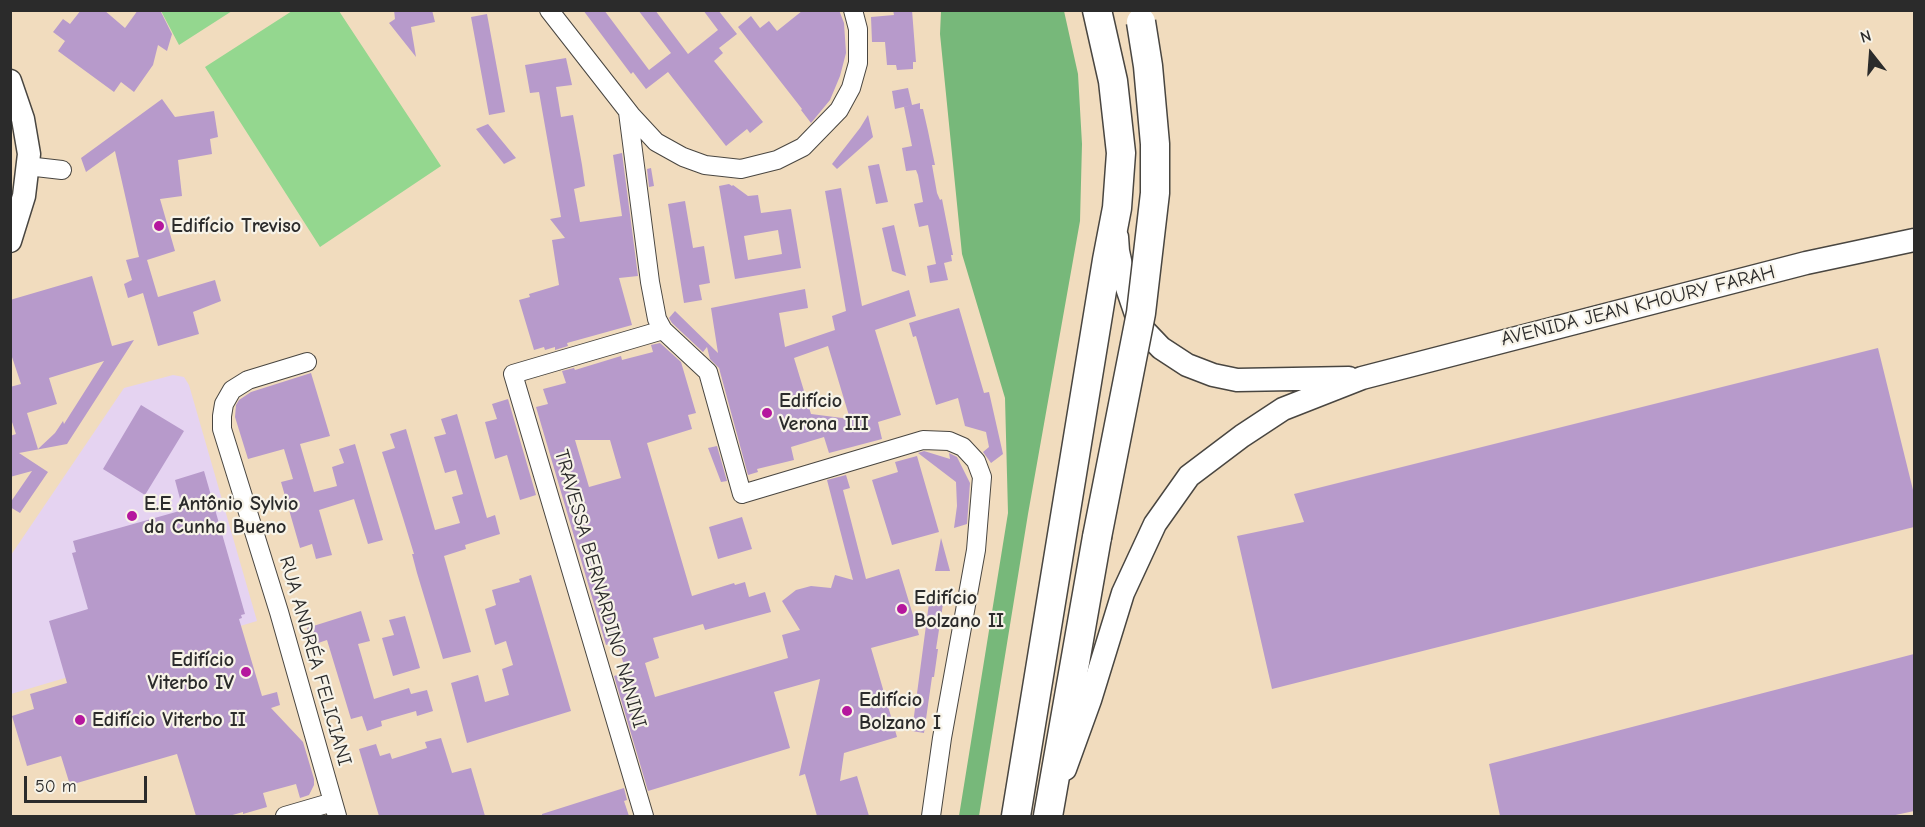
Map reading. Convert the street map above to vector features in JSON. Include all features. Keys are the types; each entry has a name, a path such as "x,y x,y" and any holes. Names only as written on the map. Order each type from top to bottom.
{"main road":[{"path":"1048,816 1097,537 1141,313 1155,193 1155,144 1148,66 1139,10"},
{"path":"1016,816 1117,208 1121,153 1113,81 1098,12"}],"street":[{"path":"549,10 628,112 656,142 683,157 705,165 741,169 777,160 804,147 839,110 851,88 858,63 858,29 853,10"},
{"path":"10,81 23,119 29,154 24,196 10,241"},
{"path":"628,112 657,319 663,330 708,372 742,494 923,440 949,441 963,447 976,461 982,477 976,550 942,738 931,816"},
{"path":"27,166 62,170"},
{"name":"AVENIDA JEAN KHOURY FARAH","path":"1117,208 1118,251 1131,304 1140,326 1161,348 1187,365 1213,375 1237,380 1362,378"},
{"name":"AVENIDA JEAN KHOURY FARAH","path":"1048,816 1090,700 1123,592 1155,524 1189,476 1242,436 1283,409 1362,378 1806,263 1914,240"},
{"name":"TRAVESSA BERNARDINO NANINI","path":"644,816 513,374 663,330"},
{"name":"RUA ANDRÉA FELICIANI","path":"307,362 248,380 231,390 224,404 222,429 279,612 335,809"},
{"path":"285,816 335,809"}],"shaded area":[{"name":"E.E Antônio Sylvio da Cunha Bueno","path":"173,375 184,377 189,385 257,621 11,694 11,555 124,388"}],"green space":[{"path":"161,11 232,11 179,45"},
{"path":"292,11 339,11 441,166 320,247 205,67"},
{"path":"941,11 1064,11 1078,74 1082,144 1080,221 1028,514 979,816 959,816 1008,513 1005,398 962,254 940,34"}],"building":[{"path":"81,10 104,10 125,28 138,10 160,10 172,34 167,51 158,45 153,65 134,92 121,82 114,92 58,51 65,41 53,32 63,19 70,24"},
{"path":"394,10 432,10 435,22 411,27 416,57 389,23 395,19"},
{"path":"583,10 604,10 649,70 671,53 638,10 655,10 688,54 718,30 703,10 718,10 737,34 719,48 723,53 714,61 763,122 750,133 747,129 726,146 668,72 646,89 633,72 631,74"},
{"path":"839,10 844,23 846,53 830,100 811,123 738,27 751,16 760,28 769,21 777,31 802,11"},
{"path":"893,10 912,10 916,62 913,62 913,69 897,70 896,65 887,65 885,42 872,42 871,17 894,15"},
{"path":"487,14 505,112 489,115 471,17"},
{"path":"566,58 572,85 556,87 561,117 573,115 582,165 585,186 574,189 580,222 622,216 613,155 622,153 638,276 619,278 632,325 567,343 568,346 555,350 555,347 545,350 544,347 534,350 519,300 530,297 529,294 559,285 552,240 565,238 550,219 561,217 539,92 530,93 525,65"},
{"path":"908,88 912,105 895,109 892,91"},
{"path":"162,99 175,117 214,111 218,137 210,139 212,154 178,160 182,196 160,199 175,251 147,260 158,297 215,280 221,301 193,312 199,334 158,346 143,293 128,298 124,284 132,280 126,260 139,257 115,151 86,172 81,158"},
{"path":"920,103 935,165 932,165 937,193 940,200 942,199 953,255 951,255 952,261 944,263 948,280 930,283 927,266 936,264 928,225 919,227 914,204 923,202 918,175 916,170 906,171 902,148 912,146 904,107"},
{"path":"868,115 873,137 837,169 832,164"},
{"path":"488,124 516,158 504,164 476,129"},
{"path":"879,164 888,202 876,204 868,166"},
{"path":"651,168 654,186 649,187 647,169"},
{"path":"729,184 748,196 758,195 761,213 791,209 801,268 735,279 719,186","holes":["778,230 782,254 748,260 744,236"]},
{"path":"841,188 862,306 909,290 916,316 875,330 901,415 878,422 882,439 829,453 824,437 791,447 794,460 757,469 758,472 748,475 719,368 710,359 707,347 703,352 669,318 675,311 718,353 711,308 805,289 808,308 779,313 785,347 835,330 832,316 846,311 825,191","holes":["828,346 850,419 811,414 794,358"]},
{"path":"685,201 693,248 704,246 710,283 699,285 702,300 684,303 668,204"},
{"path":"894,225 906,276 892,271 882,228"},
{"path":"92,276 112,346 134,340 67,444 19,453 48,472 20,513 10,507 10,503 32,471 10,477 10,436 16,434 10,416 10,387 21,384 10,351 10,300","holes":["104,361 64,424 63,421 55,433 38,449 27,413 57,404 49,378"]},
{"path":"959,308 984,393 989,392 1003,454 991,463 983,452 989,447 986,432 965,426 958,398 936,405 916,336 913,337 909,323"},
{"path":"660,343 681,362 696,413 688,415 692,429 647,443 692,596 734,583 735,585 745,582 749,597 765,592 771,612 705,630 703,624 653,638 659,658 645,663 655,697 788,658 782,635 800,630 782,601 796,590 811,586 831,588 835,575 853,580 827,480 846,475 850,488 843,490 866,579 899,569 919,635 871,648 897,737 844,753 840,781 857,776 869,816 817,816 805,774 799,776 820,679 774,692 790,748 648,791 614,676 626,672 617,642 606,645 536,407 548,404 543,389 566,383 562,371 574,368 575,370 621,356 622,360 653,352 651,345","holes":["575,440 610,440 621,478 589,487"]},
{"path":"1878,348 1914,494 1914,527 1272,689 1237,536 1304,522 1294,494"},
{"path":"311,373 330,436 300,444 314,492 337,486 332,467 344,463 339,449 355,444 383,540 368,544 354,499 319,510 332,555 316,559 312,544 300,548 281,482 293,479 284,449 248,459 235,417 239,400 251,392"},
{"path":"508,399 536,495 520,500 507,455 495,459 485,422 497,419 492,404"},
{"path":"141,405 184,431 145,495 103,469"},
{"path":"457,414 487,518 495,515 500,534 465,545 466,549 444,556 471,652 443,659 417,573 412,554 414,554 382,452 395,448 390,434 406,429 435,530 460,523 452,497 463,494 456,470 445,473 434,437 446,434 441,419"},
{"path":"717,446 727,481 721,482 708,448"},
{"path":"924,451 950,459 949,453 957,457 970,483 967,524 954,528 957,506 956,482 918,453"},
{"path":"917,456 939,532 892,545 872,480 898,472 895,462"},
{"path":"204,471 245,614 239,619 262,696 277,692 280,705 271,708 303,742 314,779 309,795 300,798 296,784 263,793 267,807 229,816 196,816 177,754 70,785 61,756 27,766 12,716 34,709 30,694 67,683 49,621 88,609 72,553 76,552 73,541 183,510 175,480"},
{"path":"742,517 752,549 718,559 709,527"},
{"path":"941,538 950,571 935,571"},
{"path":"531,575 571,711 467,743 451,683 478,675 485,702 509,695 502,669 513,665 506,641 495,645 485,609 496,605 492,590 520,582 519,579"},
{"path":"929,603 943,604 924,733 912,731"},
{"path":"361,611 370,641 358,644 374,699 409,688 411,694 427,690 433,711 417,716 416,711 381,721 382,726 367,731 362,716 351,719 327,640 312,645 307,628"},
{"path":"405,616 420,668 393,676 382,638 394,635 389,620"},
{"path":"1914,654 1914,811 1891,816 1500,816 1489,764"},
{"path":"441,738 452,773 471,768 485,816 379,816 359,749 376,744 380,756 390,753 392,759 427,748 425,742"},
{"path":"624,788 627,800 624,801 629,816 542,816 542,814"}],"place":[{"name":"Edifício Treviso","path":"159,226"},
{"name":"Edifício Verona III","path":"767,413"},
{"name":"E.E Antônio Sylvio da Cunha Bueno","path":"132,516"},
{"name":"Edifício Bolzano II","path":"902,609"},
{"name":"Edifício Viterbo IV","path":"246,672"},
{"name":"Edifício Bolzano I","path":"847,711"},
{"name":"Edifício Viterbo II","path":"80,720"}]}
